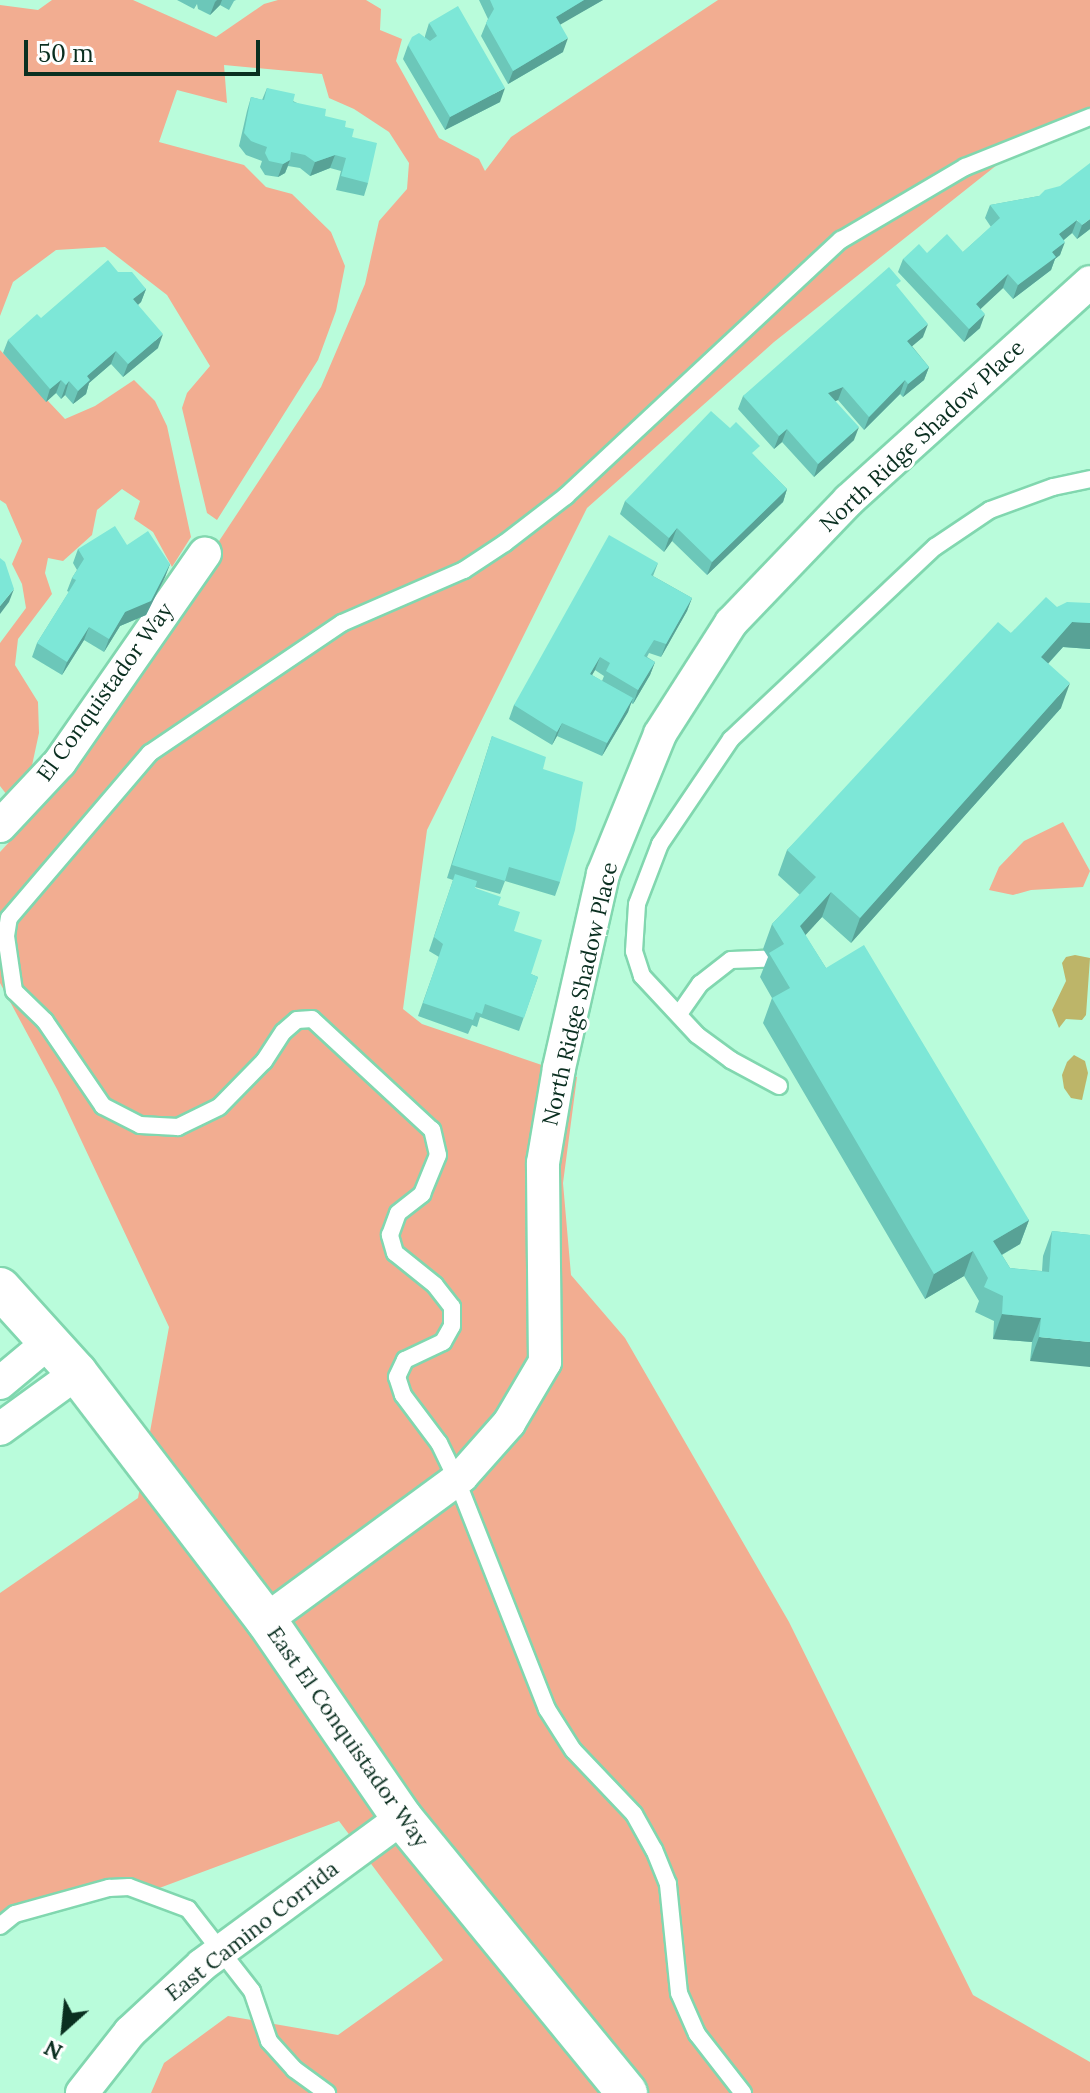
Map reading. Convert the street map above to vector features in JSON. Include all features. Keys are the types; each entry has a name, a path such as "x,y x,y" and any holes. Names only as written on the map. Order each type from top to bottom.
{"street":[{"name":"North Ridge Shadow Place","path":"266,1620 457,1480 509,1423 545,1362 543,1163 559,1068 603,874 660,734 731,623 849,500 1090,282"},
{"name":"El Conquistador Way","path":"0,826 60,762 205,553"},
{"name":"East El Conquistador Way","path":"0,1288 77,1373 266,1620 402,1818 627,2093"},
{"path":"0,1383 49,1342"},
{"path":"0,1429 77,1373"},
{"name":"East Camino Corrida","path":"82,2093 145,2016 223,1950 402,1818"}],"lane":[{"path":"743,2093 697,2034 679,1993 668,1884 654,1850 634,1814 573,1750 547,1709 457,1480 439,1443 403,1395 397,1377 405,1360 443,1342 452,1326 452,1307 435,1285 395,1253 390,1235 398,1213 422,1194 438,1155 432,1130 312,1019 297,1020 283,1032 264,1061 219,1107 178,1127 140,1125 103,1106 45,1021 14,991 6,936 9,918 150,753 342,623 464,570 505,543 566,496 841,240 965,167 1090,117"},
{"path":"779,1086 731,1060 697,1035 642,976 634,951 637,904 660,844 731,739 935,547 990,510 1053,487 1090,479"},
{"path":"679,1014 700,984 731,960 764,959"},
{"path":"0,1926 15,1914 109,1888 129,1887 188,1909 252,1991 269,2041 294,2069 327,2093"}],"shaded area":[{"path":"52,0 133,0 216,37 264,4 278,0 366,0 381,9 380,30 402,39 396,61 439,138 479,159 485,171 511,137 718,0 1090,0 1090,110 1027,141 774,342 587,508 427,830 403,1009 422,1024 577,1077 563,1183 571,1275 625,1338 789,1622 973,1995 1090,2062 1090,2093 151,2093 164,2063 228,2016 338,2035 443,1960 339,1821 154,1890 10,1905 0,1915 0,1593 138,1498 169,1327 58,1091 0,983 0,852 47,801 321,387 365,284 379,221 407,189 409,163 389,132 354,109 329,98 322,74 224,65 227,103 177,90 159,142 244,165 266,187 292,194 331,232 345,266 336,311 318,360 217,520 207,513 182,408 187,393 210,366 167,295 105,247 56,250 13,282 0,316 0,5 38,10"},
{"path":"0,350 65,419 95,406 134,380 155,401 167,426 191,537 172,567 153,532 134,519 140,501 122,489 97,510 92,535 63,561 48,558 45,573 52,594 18,639 15,665 38,702 39,733 31,770 7,795 0,786 0,643 26,608 22,584 12,564 22,541 6,504 0,500"},
{"path":"1063,822 1090,871 1083,887 1031,890 1013,895 989,890 999,867 1024,841"},
{"path":"1066,957 1090,958 1086,1015 1082,1020 1066,1019 1059,1028 1052,1010 1066,981 1062,963"},
{"path":"1074,1055 1085,1061 1088,1073 1082,1100 1071,1098 1064,1088 1062,1075 1067,1062"}],"building":[{"path":"490,0 584,0 556,17 568,38 513,71 486,23 494,9"},
{"path":"458,6 505,88 450,117 408,45 412,37 419,33 430,41 437,36 429,23"},
{"path":"267,88 295,94 293,102 326,109 325,116 346,121 345,127 354,129 352,137 377,143 368,183 341,176 346,158 335,155 315,162 305,155 291,152 290,160 283,164 269,161 265,153 267,147 251,141 244,133 251,97 264,100"},
{"path":"1090,163 1090,219 1082,225 1077,220 1059,234 1065,242 1052,252 1056,257 1018,285 1008,274 976,304 985,314 969,329 903,259 919,244 927,253 947,234 963,252 1000,218 990,205 1039,196 1045,190 1060,186"},
{"path":"108,260 118,272 132,272 146,289 133,299 163,334 128,364 116,351 87,376 90,380 78,391 69,381 66,385 61,380 50,389 8,340 37,314 41,318"},
{"path":"889,267 901,281 896,285 928,324 907,341 929,367 908,384 905,380 869,417 843,387 828,393 859,427 818,464 787,429 779,436 743,396"},
{"path":"711,411 730,428 736,422 760,446 752,453 787,489 712,562 677,528 669,538 625,501"},
{"path":"115,526 127,545 148,531 170,564 151,601 125,612 109,639 89,627 67,662 37,643 76,580 72,578 84,559 78,549"},
{"path":"609,535 658,563 651,575 692,598 666,644 654,640 644,656 655,662 638,690 606,671 610,663 600,657 590,674 633,698 607,743 562,723 557,732 514,705"},
{"path":"0,558 5,562 14,589 0,606"},
{"path":"1046,597 1057,607 1067,602 1090,603 1090,623 1072,622 1041,657 1070,683 860,918 831,892 800,926 826,968 864,945 1029,1220 993,1241 1010,1268 1049,1272 1052,1231 1090,1235 1090,1342 1039,1337 1041,1318 1002,1314 1003,1296 984,1287 988,1278 973,1251 934,1274 772,998 790,988 769,953 784,944 772,924 816,877 787,850 998,622 1011,633"},
{"path":"492,736 546,757 543,769 583,782 575,830 560,882 509,867 505,881 452,865"},
{"path":"455,874 477,881 475,888 501,897 498,905 520,912 514,931 542,940 531,974 538,977 524,1018 485,1004 482,1014 476,1012 473,1020 423,1003 443,944 434,937"}]}
